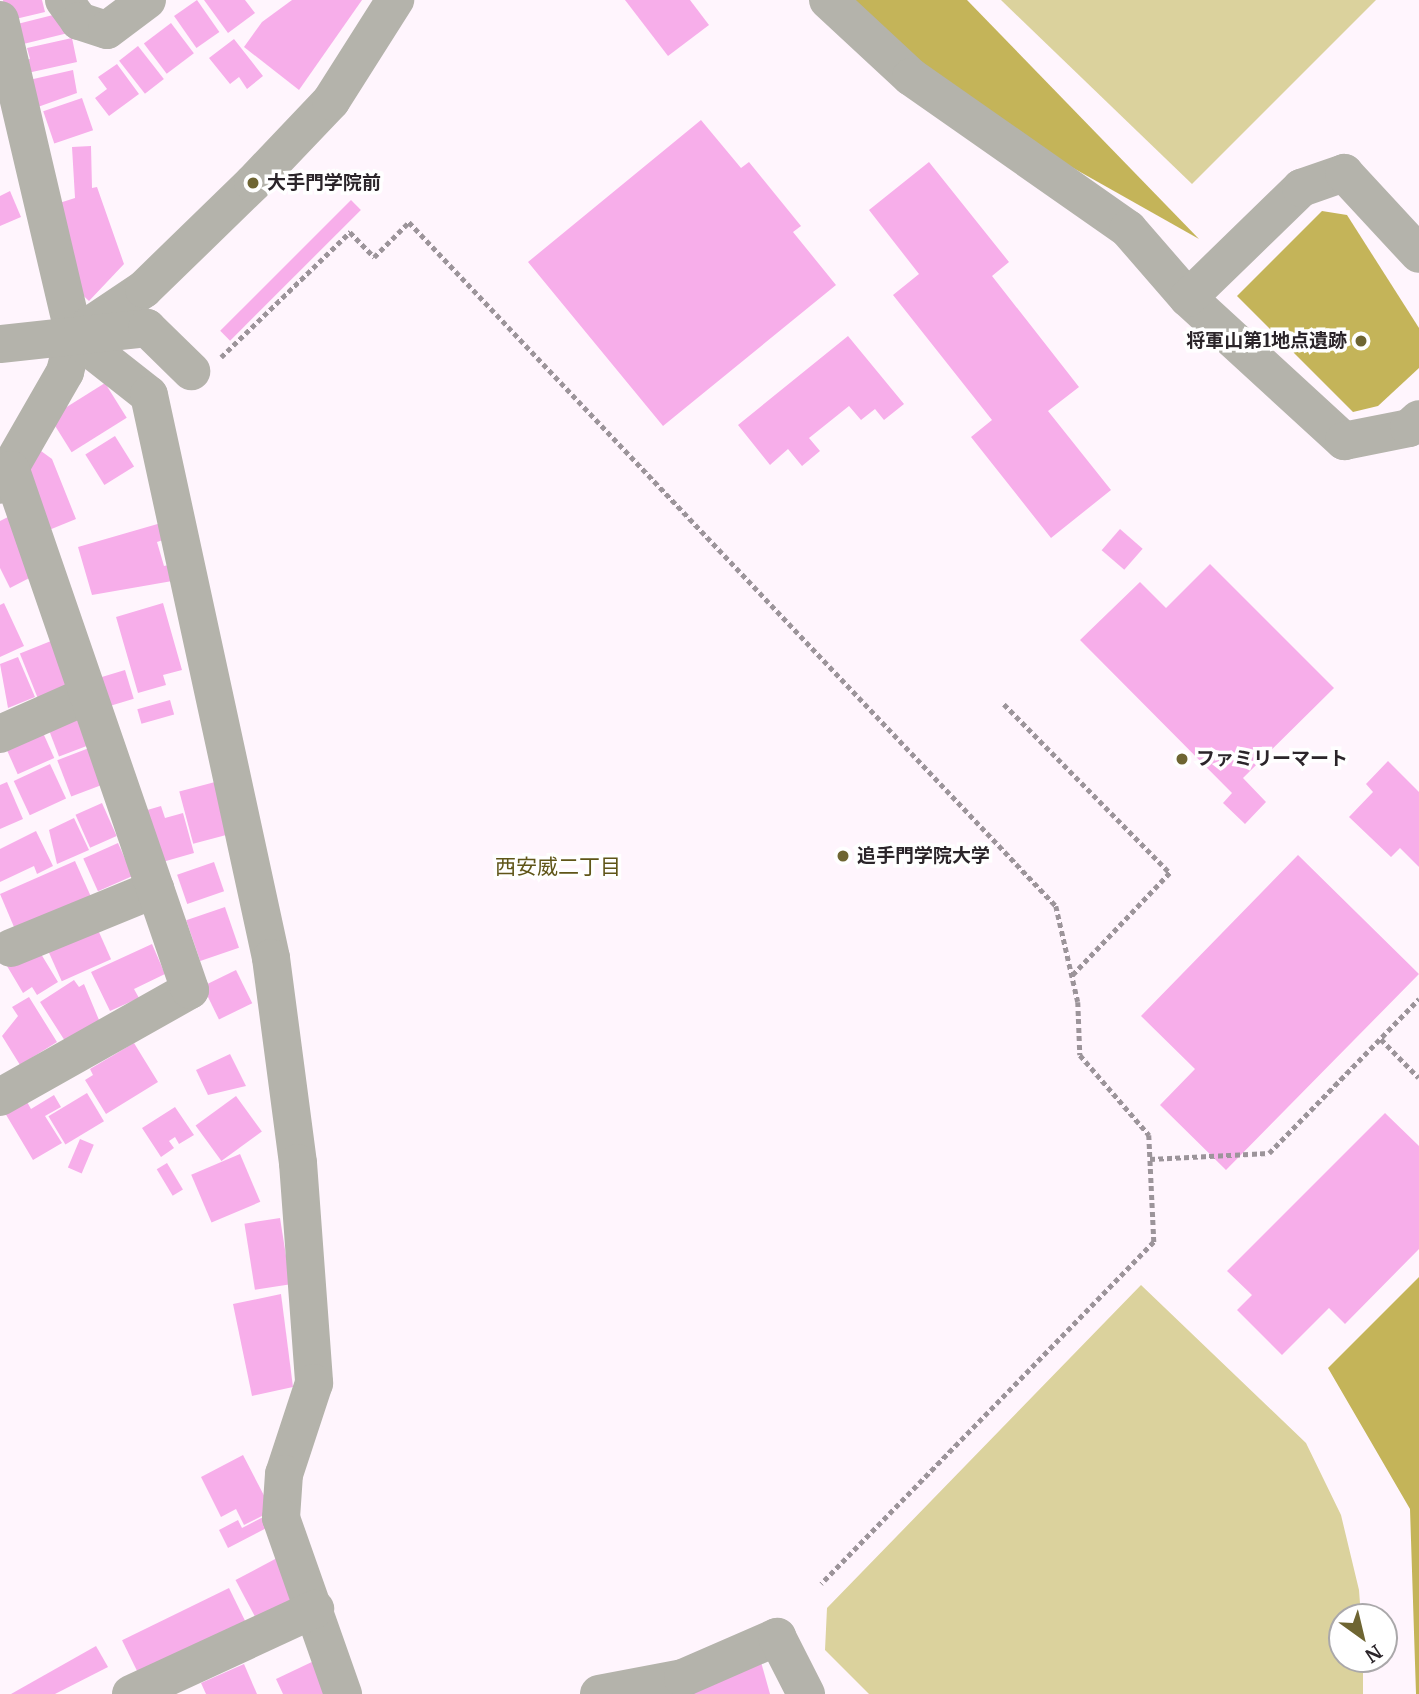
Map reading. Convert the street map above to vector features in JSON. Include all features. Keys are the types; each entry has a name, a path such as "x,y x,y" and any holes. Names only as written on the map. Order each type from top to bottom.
{"street":[{"path":"64,0 79,20 107,30 147,0"},
{"path":"74,336 144,289 331,101 395,0"},
{"path":"828,0 911,78 1128,229 1188,298 1344,441 1409,428 1419,419"},
{"path":"0,20 74,336 65,372 6,478 88,695 190,990 0,1097"},
{"path":"1188,298 1301,188 1344,173 1419,254"},
{"path":"0,344 148,328 199,362"},
{"path":"74,336 149,395 271,958 298,1163 314,1383 284,1474 281,1518 343,1694"},
{"path":"0,734 88,695"},
{"path":"11,948 155,889"},
{"path":"131,1694 315,1609"},
{"path":"599,1694 683,1678 778,1637 806,1694"}],"path":[{"path":"199,362 216,362 350,232 374,257 409,222 1056,906 1072,976 1080,1055 1149,1135 1154,1242 821,1584"},
{"path":"1003,704 1170,873 1072,976"},
{"path":"1150,1159 1269,1153 1419,999"},
{"path":"1381,1039 1419,1078"}],"shaded area":[{"path":"834,0 967,0 1199,239 956,102"},
{"path":"1001,0 1376,0 1192,184"},
{"path":"1322,211 1347,215 1419,328 1419,368 1378,406 1353,412 1237,296"},
{"path":"1419,1277 1419,1694 1416,1694 1410,1509 1328,1368"},
{"path":"1141,1285 1306,1443 1341,1515 1359,1590 1360,1603 1328,1603 1328,1673 1363,1673 1363,1694 869,1694 825,1650 827,1608"}],"building":[{"path":"3,0 42,0 45,12 7,21"},
{"path":"197,0 219,32 196,48 174,16"},
{"path":"204,0 245,0 255,13 228,33"},
{"path":"292,0 362,0 299,90 244,47 262,22"},
{"path":"625,0 690,0 709,25 668,56"},
{"path":"61,13 66,33 24,44 19,23"},
{"path":"171,23 194,53 167,74 144,43"},
{"path":"72,38 77,62 23,74 20,61 30,59 27,48"},
{"path":"234,39 263,76 247,89 239,77 230,84 209,58"},
{"path":"138,46 164,79 145,94 119,61"},
{"path":"117,64 139,94 109,116 95,98 107,89 98,77"},
{"path":"73,70 77,93 35,108 29,80"},
{"path":"82,98 93,130 54,143 43,111"},
{"path":"701,120 741,168 749,162 801,226 793,232 836,285 663,426 528,262"},
{"path":"91,146 92,188 97,187 124,264 89,301 73,286 53,205 75,198 72,147"},
{"path":"929,162 1009,262 992,276 1079,387 1048,411 1111,490 1051,538 971,437 992,420 893,295 919,274 869,210"},
{"path":"10,191 21,217 0,226 0,196"},
{"path":"351,200 361,210 230,341 220,331"},
{"path":"848,336 904,404 884,420 875,409 861,420 849,406 809,438 820,451 802,466 788,449 770,465 738,425"},
{"path":"105,383 127,418 72,452 50,417"},
{"path":"115,436 134,467 104,485 85,455"},
{"path":"41,451 52,459 76,519 49,530 20,459"},
{"path":"10,516 39,573 10,588 0,568 0,521"},
{"path":"161,523 166,539 157,542 164,566 173,564 178,580 92,595 78,547"},
{"path":"1120,529 1143,549 1124,570 1102,550"},
{"path":"1210,564 1334,688 1243,778 1266,802 1245,824 1223,803 1232,793 1080,640 1140,582 1166,608"},
{"path":"4,603 24,646 0,657 0,605"},
{"path":"163,603 182,670 163,675 166,685 138,693 116,617"},
{"path":"56,639 75,686 39,701 20,654"},
{"path":"18,657 35,697 8,708 0,664"},
{"path":"125,670 134,699 109,706 100,678"},
{"path":"170,700 174,714 141,724 137,709"},
{"path":"74,709 88,745 59,757 45,720"},
{"path":"40,726 54,758 18,774 3,742"},
{"path":"89,748 103,784 71,797 57,760"},
{"path":"1388,761 1419,792 1419,867 1400,848 1391,857 1349,817 1373,792 1366,784"},
{"path":"50,764 66,798 30,815 14,781"},
{"path":"7,782 23,819 0,829 0,785"},
{"path":"215,782 229,834 193,844 179,792"},
{"path":"102,803 117,836 90,848 76,815"},
{"path":"161,806 165,818 183,813 194,853 152,865 137,813"},
{"path":"74,818 89,850 57,864 49,830"},
{"path":"36,831 53,866 37,874 34,866 0,882 0,849"},
{"path":"118,843 133,876 98,891 83,858"},
{"path":"1298,855 1419,974 1226,1170 1160,1105 1195,1069 1141,1016"},
{"path":"75,861 92,899 14,927 0,894"},
{"path":"214,862 224,891 187,904 177,875"},
{"path":"225,907 239,948 200,961 186,920"},
{"path":"94,921 111,959 62,981 45,943"},
{"path":"152,944 165,974 134,989 139,998 110,1011 91,972"},
{"path":"38,949 58,982 37,995 32,987 23,993 7,966"},
{"path":"236,970 252,1003 219,1019 203,986"},
{"path":"74,980 79,987 84,984 99,1020 65,1041 40,1002"},
{"path":"29,997 57,1042 20,1065 2,1036 18,1016 12,1007"},
{"path":"134,1043 158,1082 106,1114 85,1080 93,1075 90,1069"},
{"path":"230,1054 246,1086 208,1095 196,1070"},
{"path":"87,1093 104,1121 65,1144 48,1116"},
{"path":"54,1095 61,1107 45,1116 62,1143 33,1160 5,1113 26,1100 31,1109"},
{"path":"236,1096 262,1132 221,1161 196,1125"},
{"path":"175,1107 194,1135 179,1144 175,1137 169,1141 174,1148 161,1157 142,1128"},
{"path":"1385,1113 1419,1146 1419,1249 1345,1324 1329,1308 1282,1355 1237,1310 1252,1295 1227,1271"},
{"path":"80,1139 94,1145 82,1173 68,1168"},
{"path":"240,1154 260,1202 212,1223 191,1175"},
{"path":"167,1163 183,1190 173,1196 157,1169"},
{"path":"280,1218 290,1284 255,1290 244,1224"},
{"path":"281,1294 293,1387 252,1396 233,1304"},
{"path":"243,1455 272,1511 244,1525 236,1509 221,1517 201,1477"},
{"path":"275,1511 280,1521 228,1548 219,1530 238,1520 242,1528"},
{"path":"277,1558 300,1602 259,1624 236,1580"},
{"path":"229,1588 247,1625 140,1677 122,1640"},
{"path":"96,1646 108,1667 55,1694 11,1694"},
{"path":"316,1660 331,1694 283,1694 276,1679"},
{"path":"761,1662 770,1694 656,1694"},
{"path":"244,1664 257,1694 206,1694 201,1683"}],"place":[{"name":"大手門学院前","path":"253,183"},
{"name":"将軍山第1地点遺跡","path":"1361,341"},
{"name":"ファミリーマート","path":"1182,759"},
{"name":"追手門学院大学","path":"843,856"}],"district":[{"name":"西安威二丁目","path":"558,867"}]}
